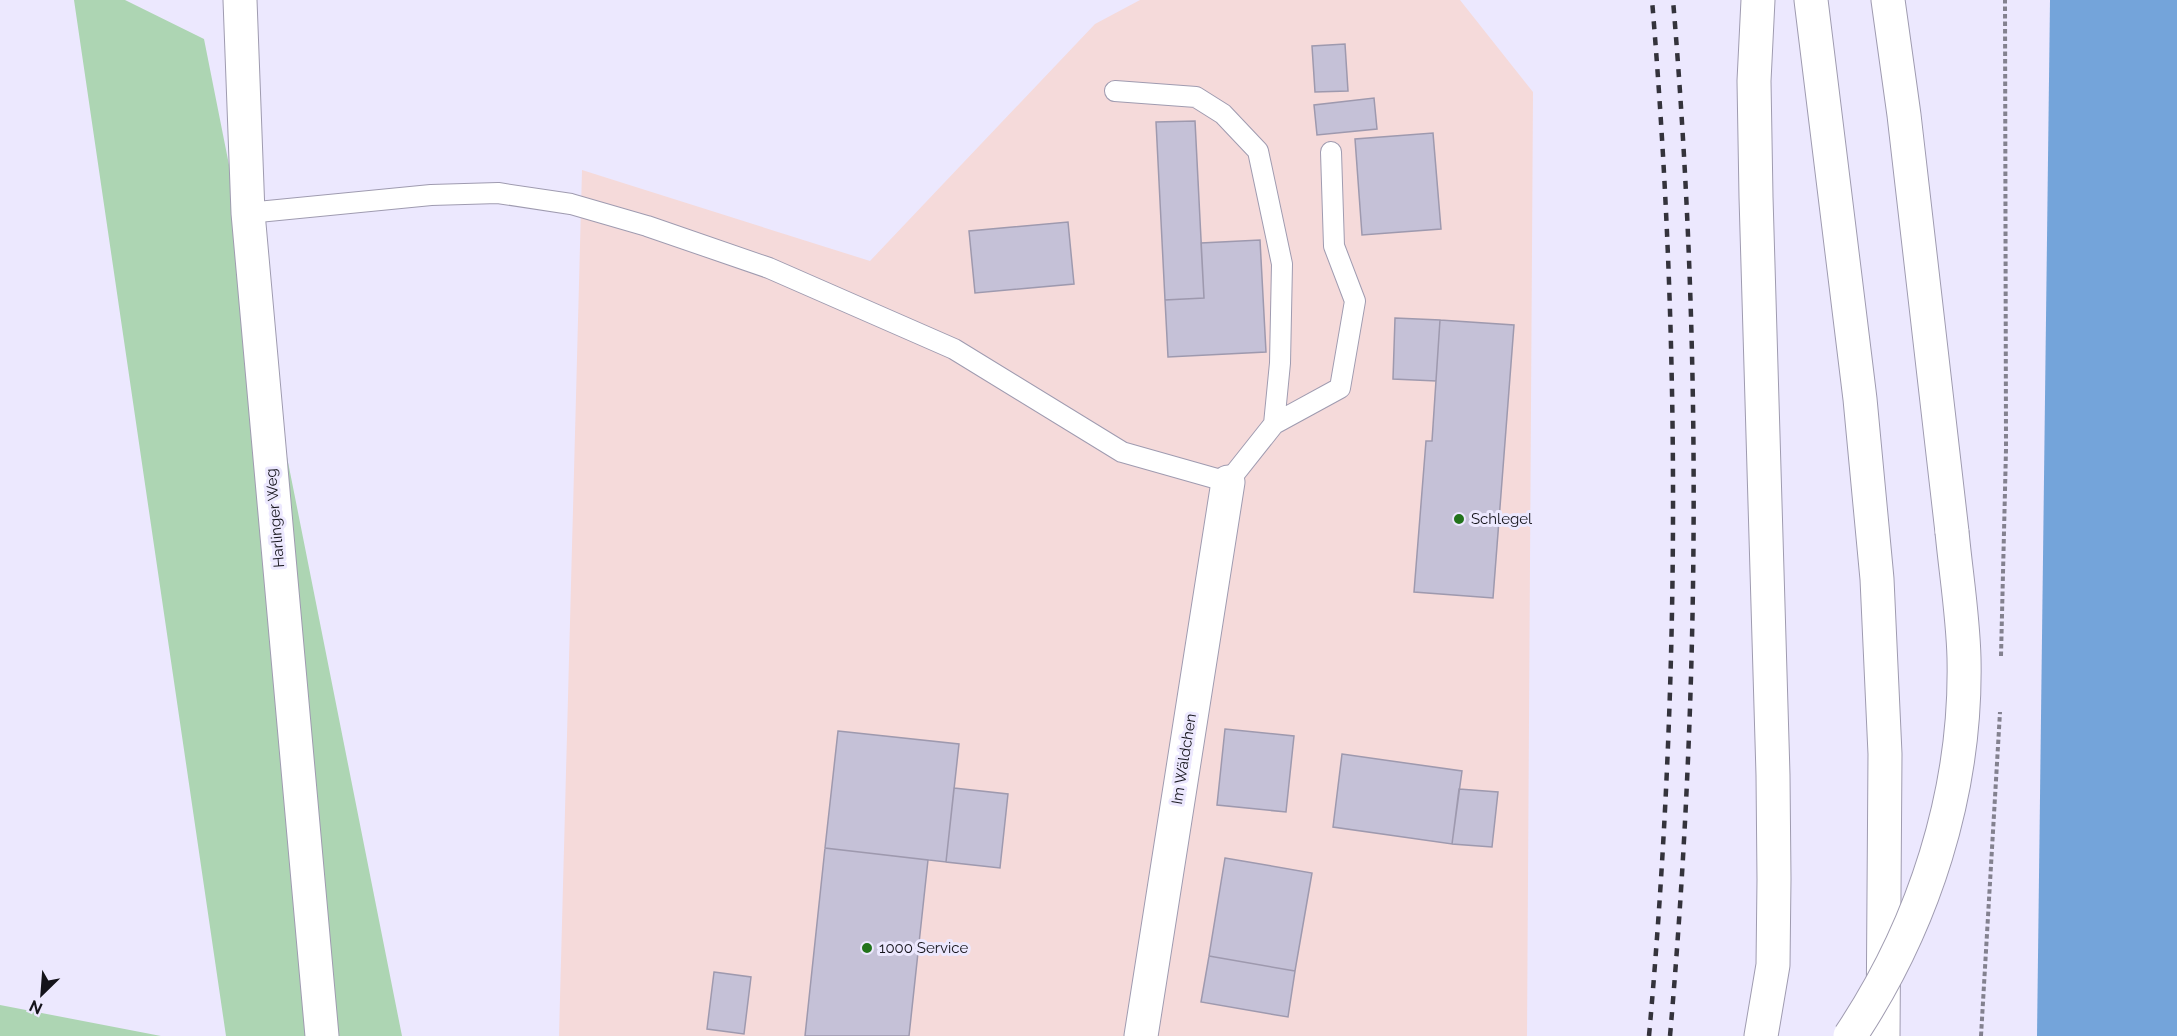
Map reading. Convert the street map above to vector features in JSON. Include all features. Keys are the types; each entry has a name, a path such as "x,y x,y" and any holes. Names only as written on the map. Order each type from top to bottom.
{"street":[{"name":"Harlinger Weg","path":"240,0 248,213 322,1036"},
{"path":"1758,0 1754,81 1756,197 1774,879 1773,965 1761,1036"},
{"path":"1811,0 1857,376 1877,579 1885,754 1883,1036"},
{"path":"1850,1036 1873,1002 1903,943 1935,861 1947,813 1957,756 1964,660 1962,617 1903,104 1888,0"},
{"name":"Im Wäldchen","path":"1141,1036 1228,482"}],"lane":[{"path":"1115,91 1196,97 1223,114 1258,151 1282,264 1280,363 1274,424"},
{"path":"248,213 431,195 498,193 571,204 647,226 769,268 954,349 1122,452 1228,482 1274,424 1340,388 1355,301 1334,246 1331,152"}],"path":[{"path":"2001,664 2006,449 2005,0"},
{"path":"1981,1036 2000,700"}],"shaded area":[{"path":"1140,0 1460,0 1533,92 1527,1036 559,1036 582,170 870,261 1095,24"}],"green space":[{"path":"74,0 125,0 204,39 402,1036 226,1036"},
{"path":"0,1005 161,1036 0,1036"}],"water":[{"path":"2050,0 2177,0 2177,1036 2037,1036"}],"building":[{"path":"1345,44 1348,91 1315,92 1312,46"},
{"path":"1374,98 1377,129 1317,135 1314,105"},
{"path":"1195,121 1204,298 1165,300 1156,122"},
{"path":"1433,133 1441,229 1362,235 1355,139"},
{"path":"1068,222 1074,284 975,293 969,231"},
{"path":"1260,240 1266,352 1168,357 1165,300 1204,298 1201,243"},
{"path":"1395,318 1440,320 1436,381 1393,379"},
{"name":"Schlegel","path":"1440,320 1514,325 1493,598 1414,592 1426,441 1432,441"},
{"path":"1225,729 1294,736 1286,812 1217,805"},
{"path":"838,731 959,744 946,862 825,848"},
{"path":"1342,754 1462,771 1452,844 1333,827"},
{"path":"954,788 1008,794 1000,868 946,862"},
{"path":"1459,789 1498,792 1492,847 1452,844"},
{"name":"1000 Service","path":"825,848 928,860 909,1036 805,1036"},
{"path":"1225,858 1312,873 1295,971 1209,956"},
{"path":"1209,956 1295,971 1288,1017 1201,1002"},
{"path":"714,972 751,977 744,1034 707,1029"}],"railway":[{"path":"1649,1036 1667,777 1673,518 1668,259 1652,0"},
{"path":"1670,1036 1687,777 1694,518 1689,259 1673,0"}],"place":[{"name":"Schlegel","path":"1459,519"},
{"name":"1000 Service","path":"867,948"}]}
